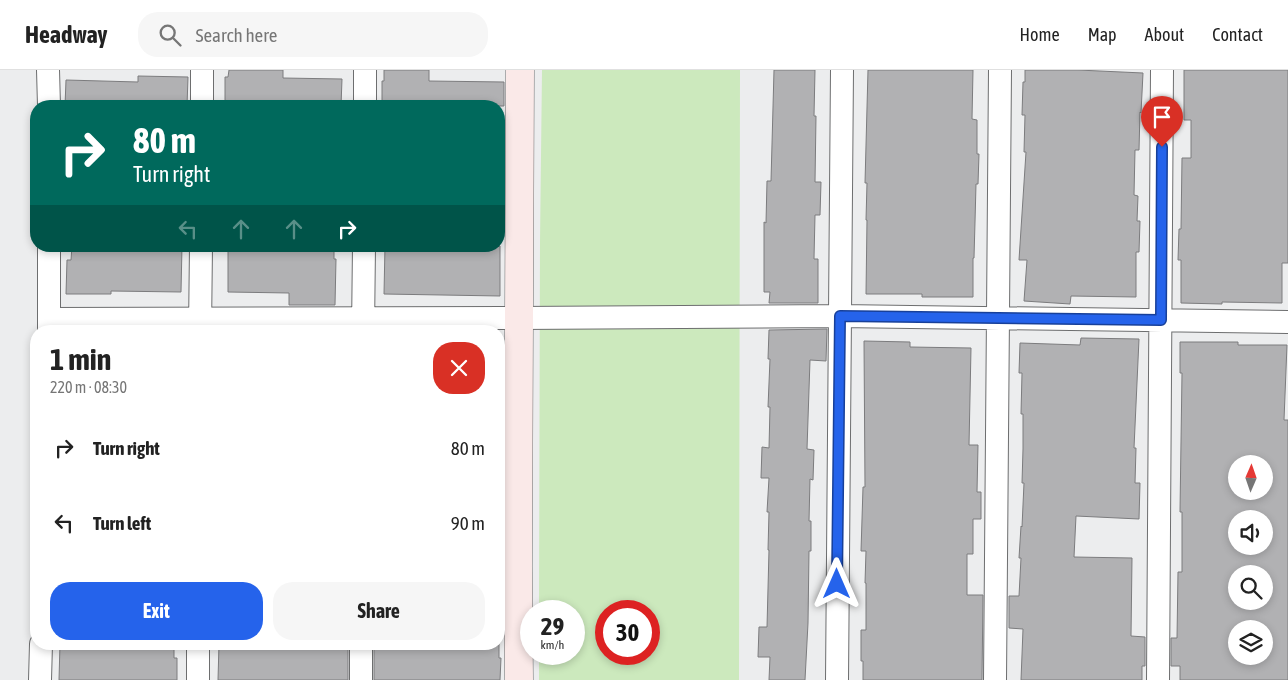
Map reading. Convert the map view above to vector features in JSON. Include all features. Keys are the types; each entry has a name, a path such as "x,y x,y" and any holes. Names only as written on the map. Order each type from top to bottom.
{"street":[{"path":"48,70 48,100"},
{"path":"202,70 202,100"},
{"path":"365,70 365,100"},
{"path":"520,70 518,318 520,680"},
{"path":"836,680 842,70"},
{"path":"995,680 1000,70"},
{"path":"1158,680 1162,70"},
{"path":"49,252 50,325 364,325 518,318 840,316 1288,322"},
{"path":"200,325 201,252"},
{"path":"364,252 364,325"},
{"path":"40,680 41,650"},
{"path":"198,650 198,680"},
{"path":"361,680 362,650"}],"green space":[{"path":"542,70 740,70 739,680 539,680 539,665 585,665 585,600 539,600"}],"building":[{"path":"229,70 283,70 283,78 342,79 341,100 225,100 225,77 228,77"},
{"path":"384,70 429,70 429,81 504,82 504,100 382,100 382,81 384,81"},
{"path":"774,70 815,70 815,182 821,182 820,215 815,215 814,259 818,259 818,303 769,303 770,292 764,292 764,222 766,223 767,181 771,181"},
{"path":"868,70 973,70 972,119 977,120 977,154 979,154 978,184 976,184 973,297 922,297 922,294 866,294 867,183 865,183"},
{"path":"1025,70 1143,73 1139,150 1135,150 1134,195 1138,196 1137,221 1140,221 1139,252 1136,252 1136,297 1071,296 1070,304 1024,301 1027,260 1019,260 1026,152 1024,152 1025,115 1022,115"},
{"path":"1184,70 1288,70 1288,263 1282,263 1282,303 1181,303 1181,260 1178,260 1179,229 1181,229 1182,158 1191,158 1191,120 1184,120"},
{"path":"138,76 188,77 187,100 65,100 66,80 138,82"},
{"path":"72,252 182,252 181,292 111,291 111,294 66,294 67,260 71,260"},
{"path":"228,252 334,252 334,259 336,259 335,305 289,305 289,293 228,292"},
{"path":"385,252 500,252 500,296 384,294"},
{"path":"827,329 826,361 810,360 807,449 814,450 813,480 810,479 809,521 811,521 811,551 809,551 805,680 769,680 770,657 758,657 759,627 767,627 769,512 767,512 769,478 761,478 762,447 769,448 769,330"},
{"path":"1081,338 1139,339 1134,448 1136,448 1135,483 1140,483 1139,519 1076,516 1074,557 1132,558 1131,636 1145,637 1145,666 1142,666 1142,680 1021,680 1023,629 1009,628 1009,596 1019,596 1021,558 1019,558 1024,483 1022,483 1023,414 1021,414 1022,373 1019,373 1020,343 1080,345"},
{"path":"864,341 910,342 910,347 971,348 969,445 978,445 977,492 981,492 981,519 973,519 973,554 967,554 967,595 983,595 982,680 863,680 861,630 866,630 866,551 861,551 863,487 865,487"},
{"path":"1180,342 1238,342 1238,345 1287,345 1284,420 1288,420 1288,680 1180,680 1180,666 1171,666 1171,638 1177,638 1178,572 1182,572 1182,512 1180,512 1182,373 1180,373"},
{"path":"60,650 174,650 174,658 177,658 177,680 59,680"},
{"path":"219,650 348,650 348,680 218,680"},
{"path":"374,650 499,650 499,658 501,658 500,680 374,680"}],"route":[{"path":"837,584 840,316 1161,320 1162,147"}]}
